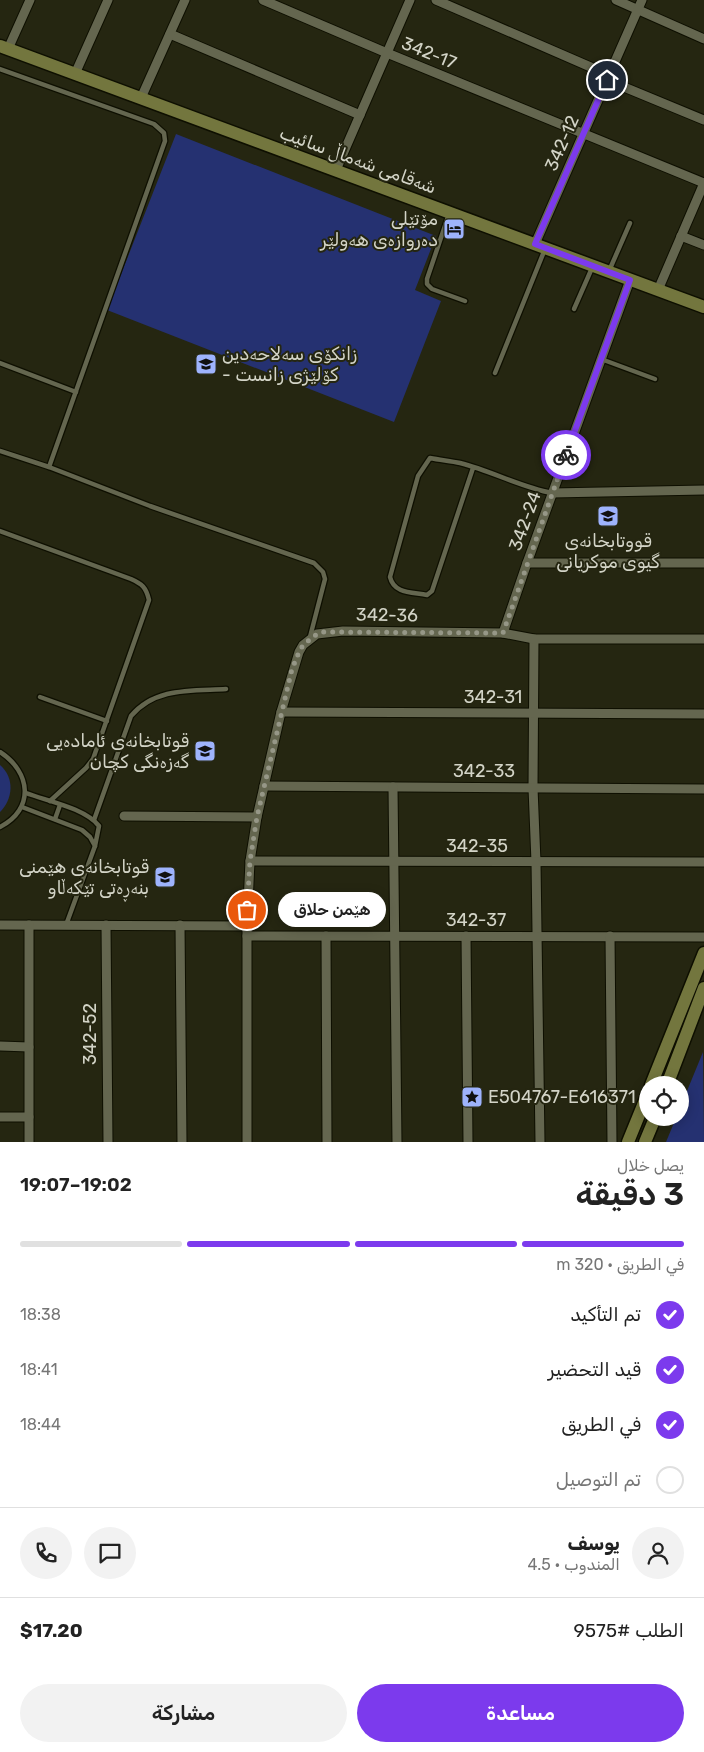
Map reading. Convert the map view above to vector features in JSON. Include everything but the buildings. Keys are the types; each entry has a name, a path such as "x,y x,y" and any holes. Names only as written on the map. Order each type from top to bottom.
{"street":[{"path":"4,47 30,0"},
{"path":"76,74 108,0"},
{"path":"141,98 185,0"},
{"name":"342-17","path":"263,0 704,183"},
{"path":"336,170 410,0"},
{"path":"436,0 704,120"},
{"path":"616,0 704,39"},
{"name":"342-12","path":"540,246 583,134 642,0"},
{"path":"170,34 360,115"},
{"name":"شەقامی شەماڵ سائیب","path":"4,47 704,307"},
{"path":"658,290 704,183"},
{"path":"681,236 704,245"},
{"name":"342-24","path":"503,633 630,280"},
{"path":"552,493 704,490"},
{"path":"527,563 704,563"},
{"name":"342-36","path":"310,639 323,632 343,631 503,633 534,639 704,639"},
{"path":"247,1142 247,926 250,861 257,817 295,660 310,639"},
{"path":"534,639 533,788 536,862 540,1142"},
{"name":"342-31","path":"281,712 704,714"},
{"name":"342-33","path":"264,786 704,789"},
{"path":"393,787 398,1142"},
{"path":"124,816 257,817"},
{"name":"342-35","path":"250,861 704,862"},
{"path":"0,925 247,926"},
{"path":"29,925 29,1142"},
{"name":"342-52","path":"106,925 108,1142"},
{"path":"180,925 182,1142"},
{"name":"342-37","path":"247,936 704,937"},
{"path":"326,936 327,1142"},
{"path":"466,936 468,1142"},
{"path":"610,936 612,1142"},
{"path":"655,1076 704,953"},
{"path":"670,1076 704,988"},
{"path":"676,1023 689,1028"},
{"path":"0,1046 29,1047"},
{"path":"628,1142 639,1115"},
{"path":"0,1116 29,1117"},
{"path":"645,1142 652,1126"}],"lane":[{"path":"0,69 154,124 164,133 165,141 49,467"},
{"path":"449,212 427,284 432,289 465,301"},
{"path":"608,272 630,223"},
{"path":"496,373 540,246"},
{"path":"574,309 592,267"},
{"path":"601,359 655,379"},
{"path":"0,363 76,392"},
{"path":"0,452 49,467 150,506 314,563 323,572 325,579 310,639"},
{"path":"473,468 432,591 427,595 396,589 390,577 418,476 430,458 460,463 534,490 552,493"},
{"path":"0,531 142,584 146,588 149,600 91,764 50,801"},
{"path":"94,820 131,716 139,706 169,693 226,689"},
{"path":"40,697 107,722"},
{"path":"0,752 7,756 18,770 25,785 26,793 22,807 16,816 0,827"},
{"path":"26,793 82,813 94,820 99,826 95,846 66,925"},
{"path":"55,819 60,805"},
{"path":"22,807 82,830 90,837 95,846"}],"shaded area":[{"path":"176,134 436,236 415,290 441,301 394,422 107,310"},
{"path":"0,765 5,770 10,782 10,795 0,812"},
{"path":"703,1052 704,1142 666,1142 673,1126 689,1126 689,1086"}],"way so far":[{"path":"247,910 250,861 257,817 281,712 295,660 303,645 317,634 323,632 503,633 566,455"}],"place":[{"name":"مۆتێلی دەروازەی هەولێر","path":"454,229"},
{"name":"زانکۆی سەلاحەدین - کۆلێژی زانست","path":"206,364"},
{"name":"قووتابخانەی گيوی موكريانی","path":"608,516"},
{"name":"قوتابخانەی ئامادەیی گەزەنگی کچان","path":"205,751"},
{"name":"قوتابخانەی هێمنی بنەڕەتی تێکەڵاو","path":"165,877"},
{"name":"هێمن حلاق","path":"247,910"},
{"name":"E504767-E616371","path":"472,1097"}],"route":[{"path":"566,455 630,280 535,244 607,80"}]}
